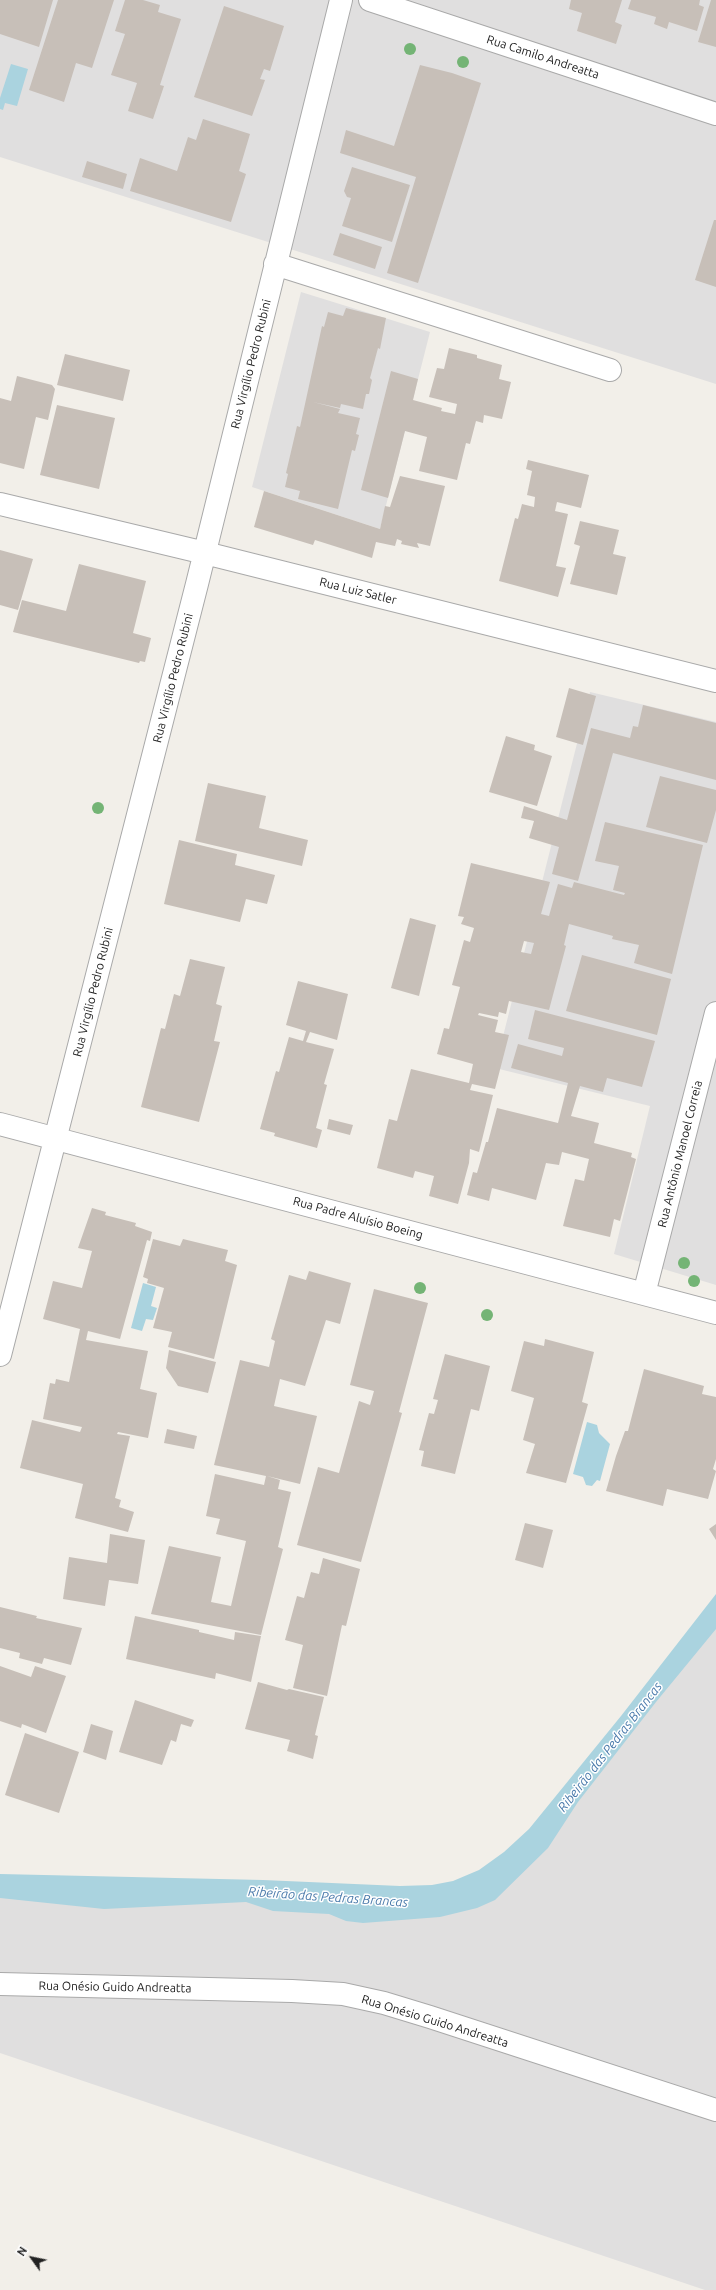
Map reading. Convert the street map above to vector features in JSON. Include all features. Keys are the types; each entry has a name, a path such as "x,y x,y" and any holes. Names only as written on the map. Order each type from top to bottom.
{"street":[{"name":"Rua Virgílio Pedro Rubini","path":"0,1355 205,553 341,0"},
{"name":"Rua Camilo Andreatta","path":"370,0 716,114"},
{"path":"275,264 610,370"},
{"name":"Rua Luiz Satler","path":"0,504 205,553 716,681"},
{"name":"Rua Antônio Manoel Correia","path":"644,1294 716,1013"},
{"name":"Rua Padre Aluísio Boeing","path":"0,1124 716,1313"},
{"name":"Rua Onésio Guido Andreatta","path":"0,1984 292,1991 343,1994 384,2003 430,2017 716,2110"}],"shaded area":[{"path":"0,0 716,0 716,384 0,157"},
{"path":"301,292 430,332 380,529 252,487"},
{"path":"590,692 716,722 716,1285 614,1254 650,1106 495,1068"},
{"path":"716,1611 716,2290 705,2290 0,2053 0,1886 68,1890 485,1886"}],"water":[{"path":"11,64 28,69 17,106 5,103 3,110 0,109 0,98"},
{"path":"143,1283 156,1287 151,1306 157,1308 153,1320 146,1319 142,1331 131,1328"},
{"path":"587,1422 597,1425 599,1433 610,1444 600,1481 597,1480 592,1486 586,1485 583,1477 573,1474"},
{"name":"Ribeirão das Pedras Brancas","path":"716,1594 716,1629 656,1702 578,1802 548,1848 495,1900 477,1908 440,1917 363,1923 346,1921 329,1914 273,1911 246,1902 104,1909 0,1898 0,1874 263,1880 400,1886 432,1885 453,1881 479,1870 504,1852 529,1829 621,1716"}],"building":[{"path":"0,0 53,0 39,47 0,34"},
{"path":"58,0 114,0 92,68 76,63 64,102 29,90"},
{"path":"125,0 143,0 160,5 158,12 181,19 160,85 164,86 153,119 128,111 137,83 111,75 125,34 115,31"},
{"path":"571,0 622,0 615,22 622,25 616,44 577,31 582,13 569,9"},
{"path":"631,0 700,0 699,5 704,7 697,31 669,22 667,29 654,24 656,17 628,9"},
{"path":"711,0 716,0 716,47 698,42"},
{"path":"224,6 284,26 270,71 264,69 260,79 265,80 252,116 194,97"},
{"path":"420,65 452,73 481,83 418,283 387,273 416,177 340,153 346,130 394,146"},
{"path":"203,119 250,134 239,171 246,174 231,222 130,191 140,158 177,171 188,137 196,140"},
{"path":"87,161 127,174 123,189 82,177"},
{"path":"352,167 410,185 392,242 342,226 351,198 347,197 344,191"},
{"path":"714,220 716,220 716,287 695,280"},
{"path":"340,233 382,247 375,269 333,255"},
{"path":"346,308 386,318 380,349 378,348 370,378 372,380 369,394 366,394 363,409 341,404 340,408 313,402 340,409 338,413 360,418 356,434 359,435 355,451 352,450 338,509 298,499 300,491 285,487 288,474 286,473 297,426 300,427 322,326 324,327 328,312 343,316"},
{"path":"449,348 477,355 477,358 502,365 499,379 511,382 502,419 484,415 483,423 476,421 470,444 466,443 457,480 419,471 427,437 405,431 388,498 361,490 391,371 418,379 413,400 442,408 441,411 455,414 457,404 429,397 437,368 444,369"},
{"path":"65,354 130,370 123,401 57,385"},
{"path":"17,376 52,385 55,389 48,420 36,417 24,469 0,463 0,398 11,401"},
{"path":"57,405 115,418 99,489 40,475"},
{"path":"528,460 589,475 581,508 557,502 555,511 568,514 556,566 566,568 558,597 499,581 515,518 518,519 522,504 534,507 535,497 527,495 532,471 526,469"},
{"path":"400,476 445,486 430,546 417,543 419,548 401,544 402,541 397,539 395,546 376,542 372,558 315,540 313,545 254,527 264,491 380,529 385,506 390,507"},
{"path":"580,521 619,530 613,554 626,557 617,595 570,584 580,546 574,544"},
{"path":"0,550 33,559 18,610 0,605"},
{"path":"79,564 146,581 133,633 151,638 145,662 140,661 139,663 13,632 22,600 66,611"},
{"path":"569,688 596,696 583,745 556,737"},
{"path":"643,705 716,723 716,780 613,753 578,881 552,874 559,847 529,838 534,821 521,818 524,806 567,820 591,728 630,738 633,726 638,727"},
{"path":"506,736 535,745 534,750 552,756 537,806 489,792"},
{"path":"660,776 716,790 716,810 707,843 646,827"},
{"path":"208,783 266,796 259,828 308,840 302,866 195,841"},
{"path":"605,822 703,845 672,974 634,963 639,945 612,939 613,936 569,924 564,945 566,946 549,1010 509,1001 506,1014 499,1012 498,1017 479,1013 478,1015 498,1020 495,1032 509,1035 495,1089 472,1084 470,1090 493,1095 479,1152 470,1149 469,1163 458,1204 429,1196 434,1176 415,1171 413,1178 377,1168 389,1119 397,1121 411,1069 469,1083 473,1064 437,1054 444,1028 449,1029 460,987 452,985 464,940 470,942 474,928 461,924 464,917 458,916 471,863 550,882 541,914 549,916 558,884 572,888 574,882 624,895 625,893 613,890 619,866 595,861","holes":["524,941 534,943 531,954 521,952"]},
{"path":"179,840 237,854 235,865 275,875 267,904 246,899 240,922 164,904"},
{"path":"410,918 436,925 419,996 391,988"},
{"path":"582,955 671,979 657,1035 566,1011"},
{"path":"190,959 225,967 216,1004 222,1006 214,1041 220,1042 199,1122 141,1107 161,1028 165,1029 174,994 180,996"},
{"path":"298,981 348,994 337,1040 310,1032 306,1042 334,1049 324,1084 327,1085 316,1128 322,1130 317,1148 274,1136 275,1133 260,1129 276,1071 279,1072 289,1037 303,1041 306,1031 286,1025"},
{"path":"535,1010 655,1041 642,1087 607,1078 603,1092 580,1086 571,1116 599,1123 594,1143 632,1153 631,1157 636,1159 620,1221 614,1219 610,1237 563,1226 575,1179 584,1181 589,1159 562,1152 559,1165 546,1163 536,1200 492,1188 489,1201 467,1195 473,1172 477,1173 486,1142 488,1142 497,1108 558,1123 568,1083 511,1068 518,1044 562,1056 564,1048 528,1039"},
{"path":"329,1119 353,1125 350,1135 327,1129"},
{"path":"92,1208 106,1212 105,1215 136,1223 135,1226 152,1232 150,1241 147,1240 120,1339 88,1331 86,1340 148,1351 140,1389 157,1393 148,1438 118,1432 117,1434 130,1436 115,1498 121,1500 119,1507 134,1512 128,1532 75,1518 83,1484 20,1468 32,1420 80,1432 82,1427 43,1419 50,1383 55,1384 56,1379 69,1382 80,1329 43,1319 53,1281 82,1288 92,1251 78,1248"},
{"path":"153,1239 180,1246 183,1239 228,1250 225,1261 237,1265 214,1359 168,1347 172,1332 153,1328 164,1288 147,1283 148,1279 143,1277"},
{"path":"309,1271 351,1283 340,1324 326,1320 305,1386 280,1379 274,1406 317,1416 300,1484 267,1476 280,1480 278,1489 291,1492 278,1547 283,1549 261,1635 151,1614 169,1546 221,1557 211,1602 231,1606 246,1541 216,1534 220,1519 206,1516 215,1474 264,1485 266,1476 214,1465 240,1360 269,1367 275,1341 271,1339 289,1275 306,1280"},
{"path":"374,1289 428,1303 399,1412 402,1413 361,1562 297,1545 318,1467 339,1473 359,1401 370,1405 374,1391 350,1385"},
{"path":"545,1339 594,1352 582,1402 588,1404 566,1483 526,1473 535,1444 523,1440 534,1398 511,1391 524,1341 544,1346"},
{"path":"169,1350 216,1362 208,1393 178,1386 166,1368"},
{"path":"445,1354 490,1366 479,1411 471,1409 455,1474 421,1466 424,1451 419,1450 429,1413 434,1414 438,1400 433,1399"},
{"path":"644,1369 704,1386 702,1394 716,1397 716,1459 713,1469 716,1471 708,1499 667,1489 663,1506 606,1491 625,1431 628,1431"},
{"path":"167,1429 197,1436 194,1449 164,1443"},
{"path":"525,1523 553,1530 543,1568 515,1560"},
{"path":"716,1524 716,1540 709,1529"},
{"path":"110,1534 145,1540 138,1584 109,1580 105,1606 63,1599 69,1557 107,1563"},
{"path":"323,1558 360,1569 346,1626 342,1625 327,1696 293,1688 303,1645 285,1640 297,1596 304,1598 311,1572 319,1574"},
{"path":"0,1607 37,1616 36,1618 82,1628 71,1665 44,1658 42,1664 19,1658 20,1653 0,1648"},
{"path":"135,1616 199,1630 199,1632 234,1640 235,1632 261,1636 251,1682 216,1673 215,1679 126,1659"},
{"path":"0,1666 31,1677 35,1666 66,1676 46,1733 22,1724 21,1728 0,1721"},
{"path":"258,1682 287,1690 289,1689 324,1697 315,1735 318,1736 313,1759 287,1751 290,1740 245,1729"},
{"path":"135,1700 194,1720 191,1727 181,1724 176,1742 171,1740 162,1765 119,1752"},
{"path":"91,1724 113,1731 106,1760 83,1752"},
{"path":"25,1733 79,1752 59,1813 5,1795"}]}
